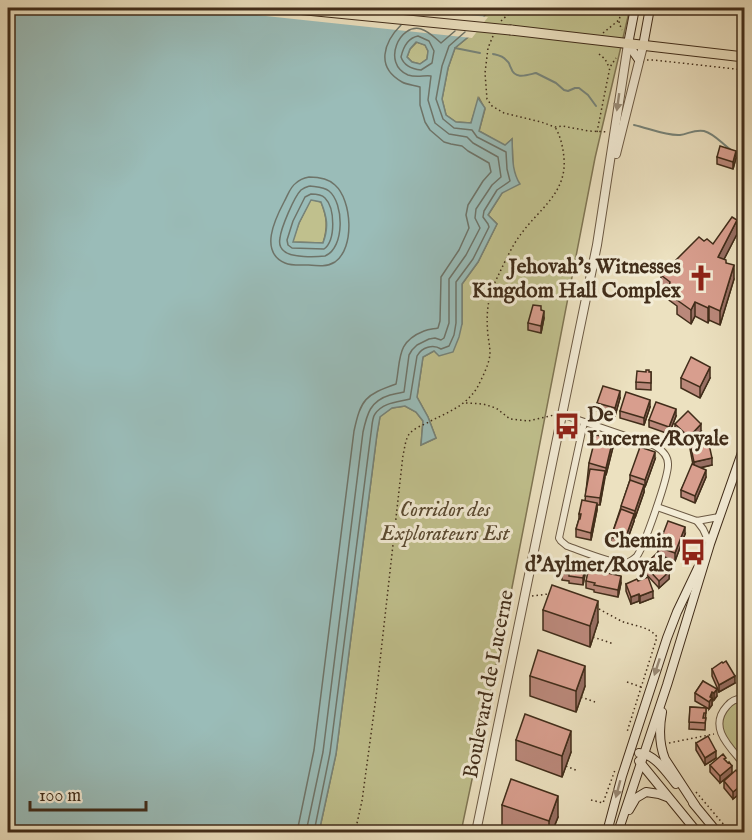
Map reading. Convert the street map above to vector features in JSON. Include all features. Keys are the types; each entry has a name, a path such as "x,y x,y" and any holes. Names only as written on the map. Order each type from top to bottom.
{"main road":[{"path":"286,8 511,30 744,57"},
{"name":"Boulevard de Lucerne","path":"628,44 626,30 635,8"},
{"name":"Boulevard de Lucerne","path":"643,46 650,8"},
{"path":"626,30 643,46"},
{"path":"628,44 643,60"},
{"path":"619,832 710,544 744,447"},
{"path":"607,832 667,638 710,544"},
{"path":"667,685 660,728 660,746 665,759 695,805"},
{"path":"630,753 644,753 654,759 717,832"},
{"path":"630,753 697,832"},
{"path":"619,832 632,804 640,795 653,792 670,799"}],"street":[{"name":"Boulevard de Lucerne","path":"476,832 597,245 628,44"},
{"name":"Boulevard de Lucerne","path":"606,190 643,60 643,46"},
{"path":"561,414 655,446 661,449 667,458 668,470 657,507 640,550 634,559 628,562 618,563 567,546 559,538 584,422"},
{"path":"657,507 697,521 719,517"},
{"path":"697,521 710,544"},
{"path":"744,699 734,700 725,708 720,721 723,738 744,764"},
{"path":"740,758 744,743"}],"path":[{"path":"498,24 514,8"},
{"path":"621,8 619,23 626,30"},
{"path":"595,40 619,20"},
{"path":"495,32 488,48 485,73 487,99 492,106 504,113 541,122 555,128 562,126 597,132 615,132"},
{"path":"599,54 610,67"},
{"path":"597,132 610,67 616,58"},
{"path":"643,60 744,70"},
{"path":"355,832 362,801 375,708 407,439 409,434 420,426 465,403 476,390 484,375 490,355 486,315 489,295 519,237 555,194 563,179 564,154 555,128"},
{"path":"465,403 483,404 496,408 510,419 528,422 561,414"},
{"path":"524,595 554,595"},
{"path":"600,609 622,621 656,634 656,642 643,678 628,735"},
{"path":"593,637 614,644"},
{"path":"627,682 642,687"},
{"path":"581,697 595,702"},
{"path":"665,744 721,733"},
{"path":"566,766 578,771"},
{"path":"591,800 603,803"},
{"path":"554,828 562,830"}],"green space":[{"name":"Corridor des Explorateurs Est","path":"494,8 630,8 595,158 509,603 461,832 319,832 336,754 380,416 392,408 405,406 416,412 423,421 421,445 436,438 417,397 423,357 434,351 462,324 462,284 478,262 497,224 488,215 502,193 516,178 513,168 512,139 505,146 479,131 485,109 479,98 471,123 456,122 446,115 442,99 448,68 455,48 473,33 485,15"},
{"path":"417,42 425,45 428,51 427,59 420,64 412,62 407,57 410,49"},
{"path":"311,199 321,202 325,212 326,232 323,243 292,242 299,223"},
{"path":"744,699 744,743 739,758 723,738 720,721 729,704"}],"water":[{"path":"8,8 494,8 485,15 473,33 455,48 448,68 442,99 446,115 456,122 471,123 478,98 485,108 479,131 505,145 512,139 514,168 520,184 502,193 488,215 497,224 478,262 462,284 462,324 453,352 439,356 434,351 423,357 417,397 436,438 421,445 423,421 416,412 405,406 392,408 380,417 336,754 319,832 8,832","holes":["416,42 425,45 428,51 427,59 420,64 412,62 407,57","311,200 321,202 325,212 327,227 323,243 293,242 299,223"]}],"pier":[{"path":"191,8 401,8 488,17 472,38"}],"building":[{"path":"720,146 736,151 733,162 717,157"},
{"name":"Jehovah's Witnesses Kingdom Hall Complex","path":"732,217 737,220 718,257 734,265 720,311 695,302 691,310 677,300 680,294 669,286 670,282 661,275 699,237 713,244"},
{"path":"533,305 541,306 541,310 544,311 541,326 528,323"},
{"path":"691,357 710,367 700,387 681,378"},
{"path":"646,370 651,372 651,383 636,382 637,371 646,372"},
{"path":"603,386 620,391 615,408 597,403"},
{"path":"626,392 650,400 644,418 620,411"},
{"path":"656,402 676,409 669,427 649,420"},
{"path":"688,411 701,424 689,437 675,424"},
{"path":"596,435 613,439 606,468 589,463"},
{"path":"707,435 712,458 694,462 689,439"},
{"path":"640,447 655,452 645,480 630,475"},
{"path":"692,464 706,470 695,496 681,490"},
{"path":"590,469 605,471 600,498 585,496"},
{"path":"630,480 644,485 635,511 621,506"},
{"path":"582,500 597,503 591,533 576,529 580,519"},
{"path":"621,509 634,514 624,542 611,537"},
{"path":"668,521 685,527 675,553 658,547"},
{"path":"658,552 670,564 666,569 669,572 659,581 646,567 654,560 652,558"},
{"path":"565,558 586,562 583,578 562,573"},
{"path":"589,567 621,576 618,590 586,581"},
{"path":"648,577 653,591 631,597 626,584"},
{"path":"552,585 598,601 590,626 543,610"},
{"path":"538,650 585,666 576,691 530,676"},
{"path":"744,660 744,676 740,675"},
{"path":"726,661 735,676 719,685 712,669"},
{"path":"703,681 717,689 714,693 712,692 709,702 695,693"},
{"path":"690,707 706,708 703,718 706,718 705,723 689,722"},
{"path":"525,714 571,731 562,756 516,740"},
{"path":"708,736 716,751 705,758 696,743"},
{"path":"723,754 726,758 724,759 732,766 720,776 710,765"},
{"path":"736,770 744,783 733,792 724,781"},
{"path":"511,779 558,796 549,821 502,805"},
{"path":"744,790 744,804 738,796"}],"waterway":[{"path":"455,48 480,53"},
{"path":"493,54 505,59 515,74 536,73 556,83 564,90 579,88 596,106"},
{"path":"634,125 675,135 698,131 708,132 731,150"},
{"path":"736,153 744,155"}],"place":[{"name":"Jehovah's Witnesses Kingdom Hall Complex","path":"701,278"},
{"name":"De Lucerne/Royale","path":"567,426"},
{"name":"Chemin d'Aylmer/Royale","path":"693,552"}]}
